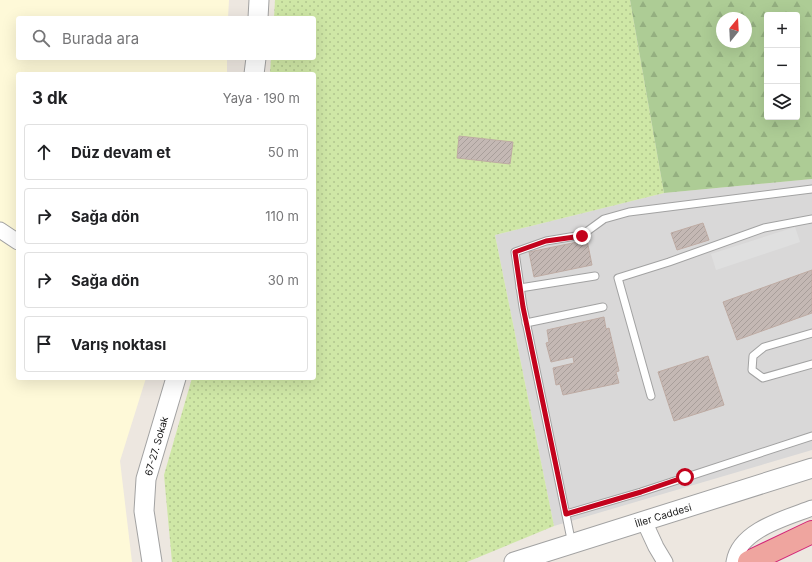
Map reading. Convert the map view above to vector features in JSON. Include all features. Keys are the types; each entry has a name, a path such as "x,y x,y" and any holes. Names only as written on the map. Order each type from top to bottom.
{"highway":[{"path":"749,562 812,532"}],"street":[{"path":"258,0 258,16"},
{"path":"254,72 256,60"},
{"path":"0,230 16,241"},
{"name":"67-27. Sokak","path":"152,562 144,511 146,479 175,380"},
{"name":"İller Caddesi","path":"514,562 812,468"},
{"path":"734,562 734,557 741,544 748,537 760,529 812,508"},
{"path":"644,521 665,562"}],"lane":[{"path":"572,544 526,323 515,252 546,241 582,236 604,219 629,212 812,190"},
{"path":"651,396 618,278 669,262 764,228 812,219"},
{"path":"520,288 595,276"},
{"path":"526,323 603,307"},
{"path":"812,333 764,347 753,356 752,370 763,378 812,364"},
{"path":"566,514 641,492 812,436"}],"shaded area":[{"path":"0,0 229,0 228,16 16,16 16,60 227,60 227,72 16,72 16,380 145,380 120,461 132,562 0,562"},
{"path":"812,179 812,450 554,526 495,235 664,193"},
{"path":"795,227 800,242 716,270 711,254"}],"green space":[{"path":"275,0 630,0 664,193 495,235 554,526 467,562 172,562 164,475 191,380 316,380 316,72 270,72 271,60 316,60 316,16 274,16"},
{"path":"630,0 812,0 812,179 664,193"}],"building":[{"path":"459,136 513,142 510,164 457,158"},
{"path":"703,223 709,240 677,250 671,233"},
{"path":"587,240 592,265 534,277 529,252"},
{"path":"812,270 812,313 737,340 723,302"},
{"path":"604,317 606,329 609,328 619,371 616,372 619,383 563,395 560,384 556,385 553,368 574,363 573,357 551,362 546,343 549,342 547,330"},
{"path":"708,356 724,405 674,421 658,372"}],"route":[{"path":"582,236 546,241 515,252 523,307 566,514 641,492 685,477"}]}
